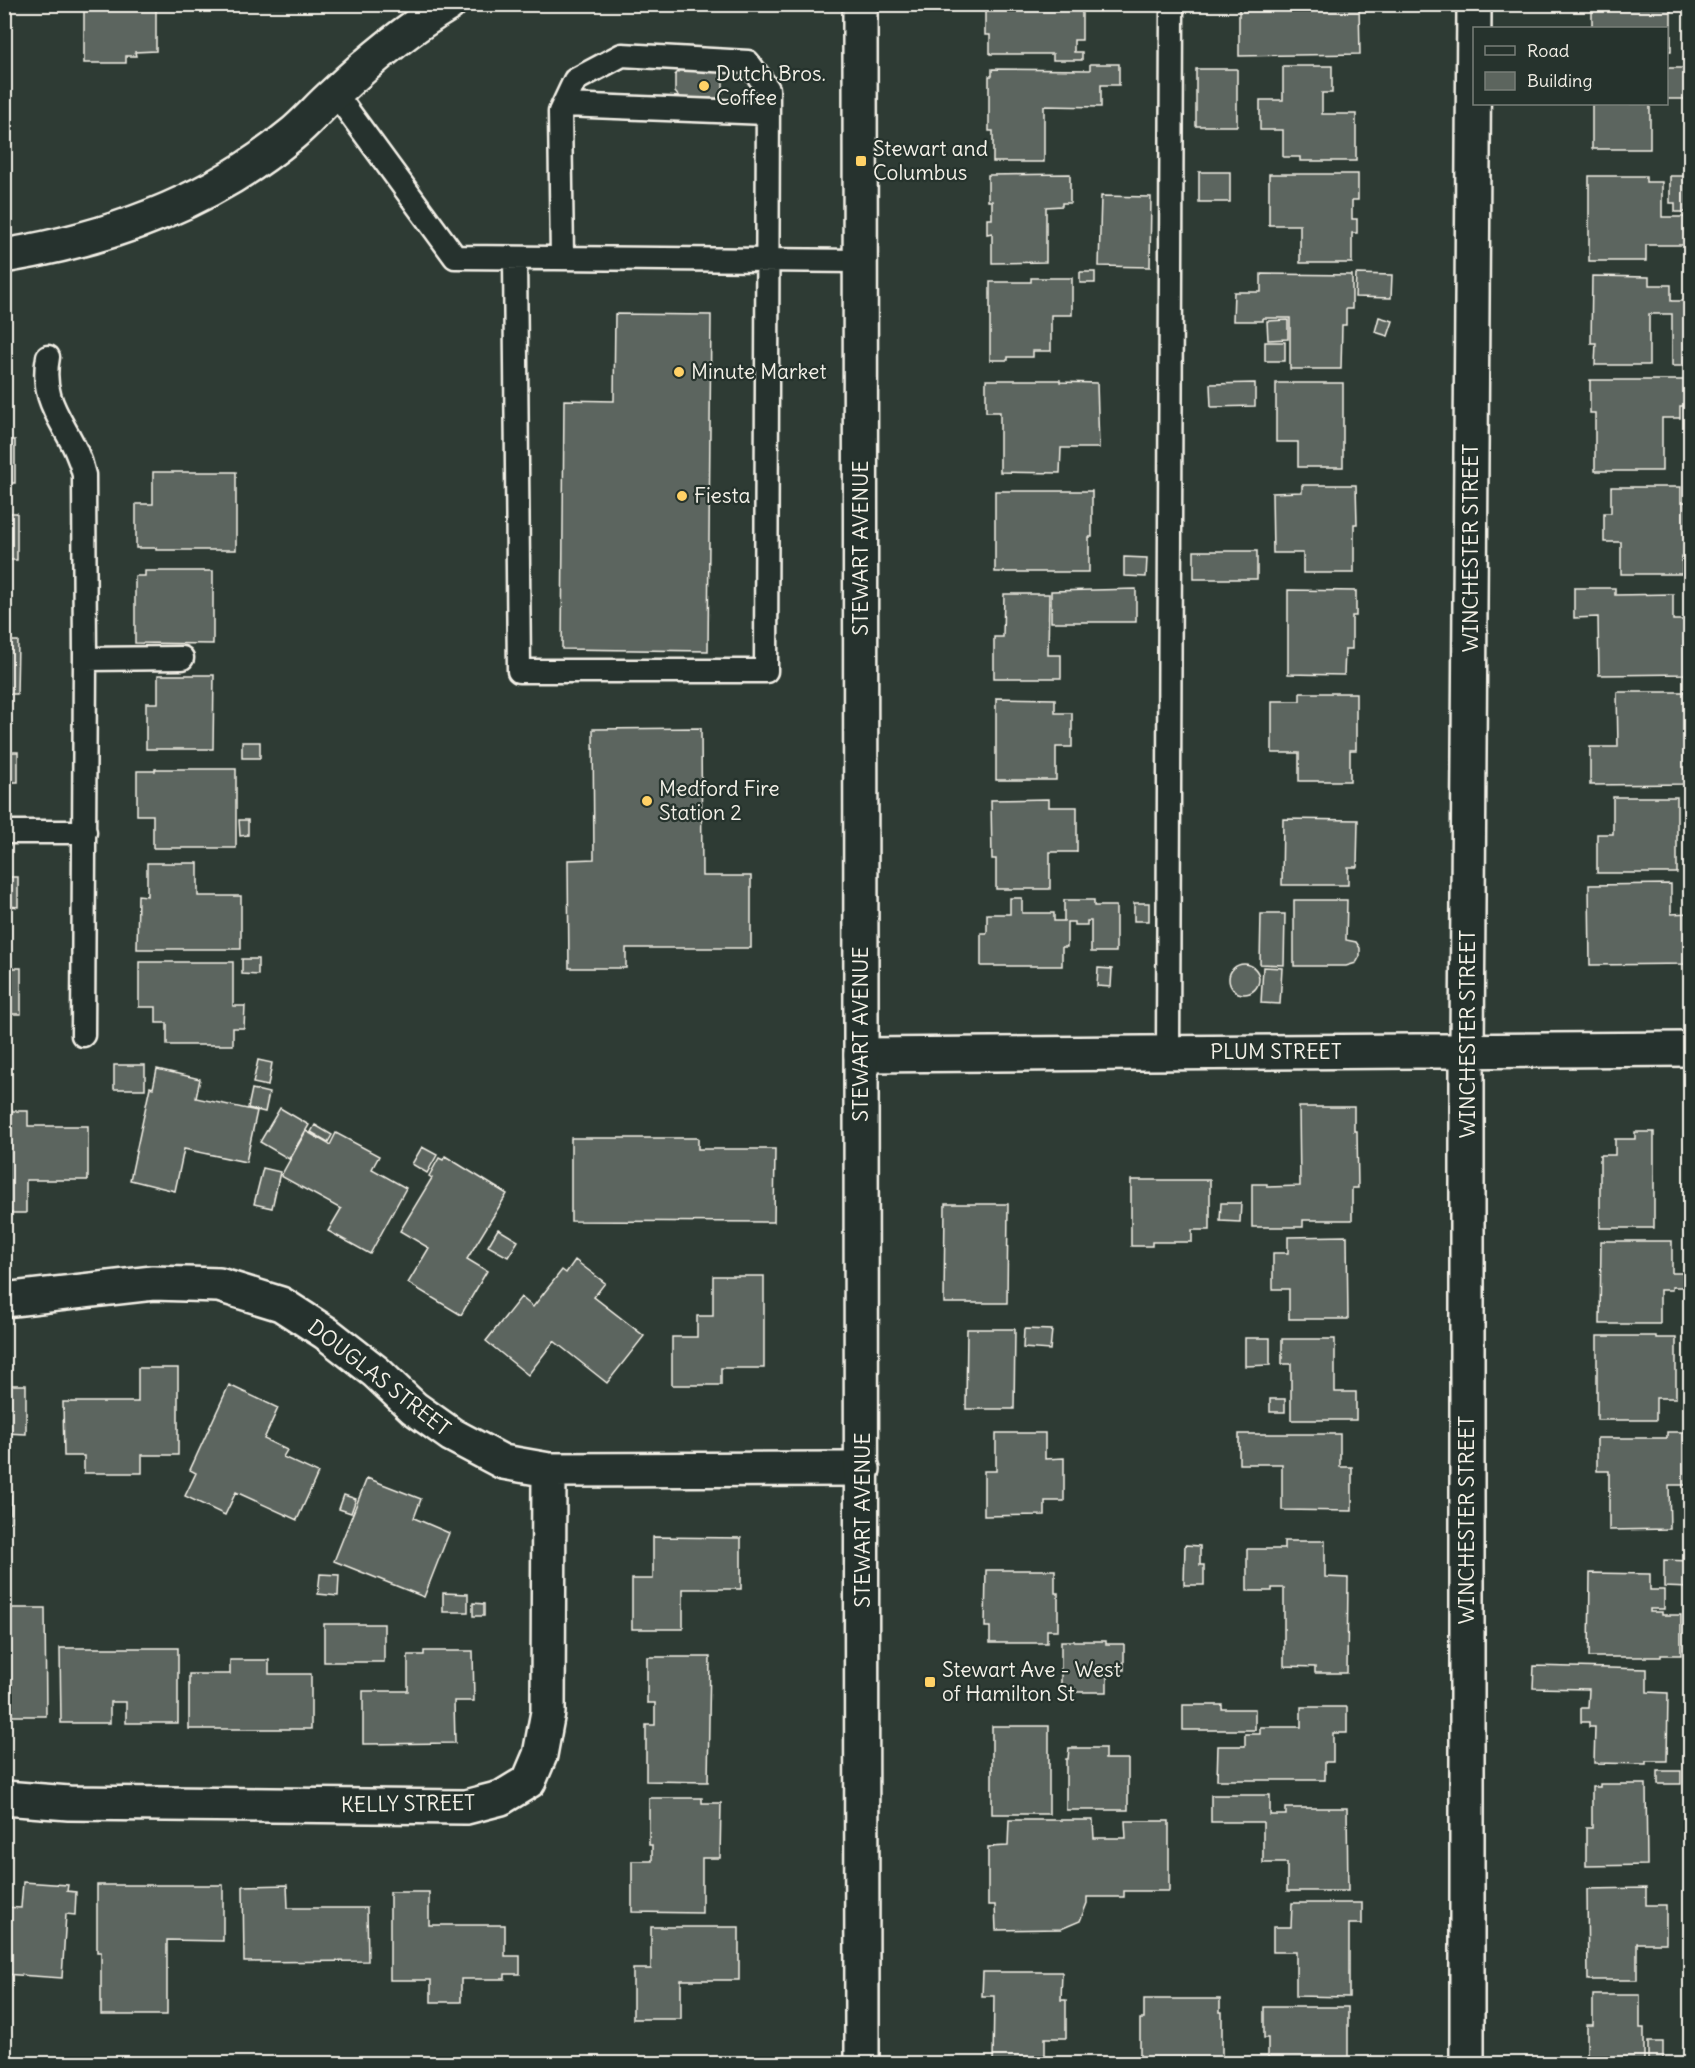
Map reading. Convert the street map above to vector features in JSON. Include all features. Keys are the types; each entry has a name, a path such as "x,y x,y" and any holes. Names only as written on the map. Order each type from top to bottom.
{"street":[{"path":"4,256 79,241 132,225 219,185 256,162 293,134 335,93 421,21 449,4"},
{"name":"STEWART AVENUE","path":"860,4 862,2064"},
{"name":"WINCHESTER STREET","path":"1474,4 1474,27"},
{"name":"WINCHESTER STREET","path":"1467,2064 1467,1051 1473,105"},
{"name":"PLUM STREET","path":"861,1055 1690,1049"},
{"name":"DOUGLAS STREET","path":"4,1300 153,1283 219,1285 282,1304 376,1372 414,1408 452,1436 503,1462 549,1470 863,1469"},
{"name":"KELLY STREET","path":"4,1798 69,1803 466,1807 501,1798 529,1781 540,1755 548,1712 549,1470"}],"lane":[{"path":"1168,1053 1172,4"},
{"path":"515,258 519,671 766,670 768,88 748,62 622,55 575,80 560,112 562,258"},
{"path":"335,93 455,257 861,261"},
{"path":"565,105 767,112"},
{"path":"48,357 45,374 48,394 81,460 84,475 83,1035"},
{"path":"85,659 182,658"},
{"path":"4,832 85,832"}],"building":[{"path":"84,4 156,4 156,51 135,52 136,56 126,56 126,63 84,63"},
{"path":"985,4 1082,4 1082,40 1074,40 1074,52 1082,52 1082,60 1053,60 1053,54 990,54 990,35 985,35"},
{"path":"1239,4 1359,4 1360,54 1239,56"},
{"path":"1592,4 1671,4 1671,51 1668,51 1668,27 1592,27"},
{"path":"1090,64 1119,64 1119,85 1101,85 1101,107 1044,106 1044,162 993,162 993,131 989,131 989,76 992,76 992,69 1090,70"},
{"path":"1283,66 1332,66 1332,93 1322,93 1322,114 1356,114 1356,161 1300,161 1300,157 1283,157 1283,130 1260,130 1260,100 1283,100"},
{"path":"1668,68 1690,68 1690,99 1668,99"},
{"path":"1196,69 1237,69 1237,126 1196,126"},
{"path":"680,70 720,71 723,75 723,93 718,98 681,99 675,92 675,75"},
{"path":"1592,105 1650,105 1650,149 1592,149"},
{"path":"1687,129 1690,129 1690,157 1687,157"},
{"path":"1199,172 1230,172 1230,202 1199,202"},
{"path":"1070,174 1070,203 1046,207 1046,262 992,263 992,233 987,234 987,219 992,219 992,201 988,201 988,175"},
{"path":"1269,174 1358,174 1358,200 1352,200 1352,219 1357,219 1357,233 1352,233 1352,263 1300,263 1300,225 1269,225"},
{"path":"1589,176 1646,176 1646,182 1662,182 1662,217 1690,217 1690,245 1646,245 1646,261 1589,261"},
{"path":"1670,176 1690,176 1690,212 1675,212 1675,203 1670,203"},
{"path":"1101,196 1151,197 1150,267 1099,266"},
{"path":"1080,272 1095,272 1095,283 1080,283"},
{"path":"1261,274 1352,275 1352,309 1346,309 1346,325 1342,325 1341,369 1290,369 1290,318 1233,321 1234,292 1261,292"},
{"path":"1356,274 1392,275 1391,298 1355,297"},
{"path":"1592,276 1649,277 1649,285 1671,285 1671,301 1690,301 1690,366 1672,366 1672,314 1649,314 1649,365 1595,365 1596,343 1591,343"},
{"path":"1031,278 1072,278 1072,315 1051,315 1051,351 1033,351 1033,357 990,360 990,282 1031,282"},
{"path":"615,314 711,315 708,651 562,649 564,400 614,401"},
{"path":"1379,317 1393,321 1388,336 1375,332"},
{"path":"1288,320 1288,339 1268,340 1267,321"},
{"path":"1265,342 1285,342 1285,361 1265,361"},
{"path":"986,380 1060,380 1060,382 1097,383 1099,448 1061,448 1060,473 1000,472 1000,412 986,412"},
{"path":"1590,380 1690,380 1690,406 1680,406 1680,418 1662,418 1662,471 1595,471 1595,413 1590,413"},
{"path":"1255,383 1255,406 1211,407 1210,384"},
{"path":"1276,383 1343,383 1343,467 1298,467 1298,442 1276,442"},
{"path":"4,440 15,440 15,483 4,483"},
{"path":"153,472 236,472 236,550 136,548 136,504 153,504"},
{"path":"1302,485 1356,485 1357,524 1354,524 1354,573 1303,573 1303,553 1273,553 1272,493 1302,492"},
{"path":"1611,487 1681,487 1681,502 1690,502 1690,557 1682,557 1682,574 1621,574 1621,542 1604,542 1604,513 1611,513"},
{"path":"995,491 1092,491 1089,572 995,572"},
{"path":"4,513 17,513 17,560 4,560"},
{"path":"1194,551 1257,551 1257,579 1194,579"},
{"path":"1124,557 1147,558 1146,577 1124,576"},
{"path":"145,571 213,571 213,644 135,643 135,576 145,576"},
{"path":"1574,588 1615,588 1615,595 1673,594 1673,620 1687,620 1690,674 1599,675 1598,617 1574,618"},
{"path":"1136,589 1136,622 1051,622 1051,591"},
{"path":"1288,590 1356,591 1356,616 1352,616 1352,649 1345,649 1344,675 1288,674"},
{"path":"1004,594 1049,594 1048,655 1061,655 1061,678 994,678 994,637 1003,637"},
{"path":"4,608 7,608 9,612 9,641 18,641 17,694 4,694"},
{"path":"158,675 214,675 213,749 146,749 146,703 158,703"},
{"path":"1617,692 1689,692 1689,784 1590,785 1590,747 1618,747"},
{"path":"1300,693 1356,693 1356,750 1350,750 1350,781 1299,781 1299,753 1272,753 1272,701 1300,701"},
{"path":"996,698 1055,699 1055,713 1072,713 1072,747 1056,747 1056,780 996,780"},
{"path":"4,711 9,711 9,752 18,752 18,782 4,782"},
{"name":"Medford Fire Station 2","path":"701,728 702,876 751,876 751,948 626,948 626,968 569,968 568,860 594,859 593,729"},
{"path":"242,742 260,742 260,758 242,758"},
{"path":"155,769 236,769 236,848 153,848 153,815 137,815 137,771 155,771"},
{"path":"1613,797 1677,797 1677,873 1597,873 1597,834 1613,834"},
{"path":"1049,799 1049,807 1077,807 1077,852 1050,852 1050,889 996,889 996,859 992,859 991,800"},
{"path":"1283,819 1358,820 1357,867 1348,867 1348,885 1282,885"},
{"path":"239,820 248,820 248,835 240,836"},
{"path":"147,863 198,863 198,896 241,896 241,949 137,949 138,895 147,896"},
{"path":"4,877 18,877 18,907 10,906 10,951 4,951"},
{"path":"1671,884 1671,914 1690,913 1690,964 1590,965 1589,885"},
{"path":"1010,898 1022,898 1022,913 1054,913 1054,921 1064,921 1064,900 1094,900 1094,906 1116,906 1116,952 1091,952 1091,921 1087,921 1087,925 1074,925 1074,922 1067,922 1067,947 1062,947 1062,966 981,966 981,933 987,933 987,914 1010,914"},
{"path":"1294,900 1347,900 1346,940 1356,942 1360,948 1360,956 1356,963 1346,966 1294,966"},
{"path":"1134,903 1149,903 1149,921 1134,921"},
{"path":"1261,914 1285,914 1284,965 1260,964"},
{"path":"242,959 258,959 258,975 242,974"},
{"path":"139,962 233,962 233,1006 245,1006 244,1028 233,1028 233,1045 167,1045 167,1023 156,1023 156,1007 139,1007"},
{"path":"1244,964 1250,965 1258,973 1258,985 1250,993 1244,994 1238,993 1230,985 1229,979 1230,973 1238,965"},
{"path":"1263,967 1282,968 1280,1004 1261,1003"},
{"path":"4,968 21,968 21,1014 4,1014"},
{"path":"1098,968 1112,969 1111,987 1097,986"},
{"path":"258,1060 272,1063 268,1086 253,1083"},
{"path":"114,1065 145,1065 145,1089 114,1089"},
{"path":"157,1069 200,1079 196,1098 257,1111 246,1162 184,1149 175,1191 130,1180 150,1087 153,1088"},
{"path":"252,1089 269,1093 265,1112 248,1108"},
{"path":"1299,1107 1354,1107 1354,1131 1357,1131 1358,1188 1352,1188 1352,1220 1303,1220 1303,1227 1252,1227 1252,1184 1267,1184 1267,1187 1300,1186"},
{"path":"280,1108 309,1125 289,1159 260,1142"},
{"path":"4,1111 28,1111 28,1126 88,1126 88,1180 26,1180 26,1213 4,1213"},
{"path":"315,1125 332,1135 328,1142 311,1132"},
{"path":"306,1131 330,1145 336,1133 379,1156 372,1169 406,1188 370,1254 328,1231 341,1209 281,1176"},
{"path":"1635,1132 1654,1132 1654,1228 1600,1228 1600,1155 1615,1155 1615,1139 1635,1139"},
{"path":"571,1138 698,1138 698,1149 775,1149 774,1222 571,1221"},
{"path":"422,1147 437,1155 427,1173 412,1164"},
{"path":"445,1156 507,1194 467,1259 487,1271 461,1315 408,1283 429,1248 400,1231 432,1178 429,1176 439,1158 443,1160"},
{"path":"263,1168 280,1172 272,1208 254,1204"},
{"path":"1131,1180 1210,1180 1210,1230 1192,1230 1192,1242 1152,1242 1152,1246 1131,1246"},
{"path":"1221,1203 1241,1203 1240,1222 1220,1221"},
{"path":"945,1204 1008,1204 1007,1303 944,1303"},
{"path":"498,1229 518,1241 508,1257 488,1246"},
{"path":"1347,1236 1348,1319 1289,1319 1289,1289 1273,1289 1273,1253 1288,1253 1288,1237"},
{"path":"1601,1241 1672,1241 1672,1273 1685,1273 1685,1287 1660,1290 1660,1324 1600,1324"},
{"path":"575,1260 605,1283 594,1297 644,1336 607,1383 554,1341 528,1375 486,1341 521,1297 533,1307 562,1270 566,1273"},
{"path":"713,1276 764,1276 764,1368 721,1368 721,1385 672,1385 672,1337 697,1337 697,1316 713,1316"},
{"path":"967,1329 1015,1329 1014,1409 966,1409"},
{"path":"1024,1329 1052,1330 1050,1350 1023,1348"},
{"path":"1597,1336 1676,1338 1676,1398 1656,1398 1656,1420 1597,1420"},
{"path":"1245,1338 1270,1338 1270,1365 1245,1366"},
{"path":"1282,1339 1335,1339 1335,1392 1356,1392 1356,1420 1291,1420 1291,1364 1282,1364"},
{"path":"138,1368 178,1368 178,1455 142,1455 142,1473 84,1473 84,1456 64,1456 63,1402 138,1402"},
{"path":"4,1385 26,1385 26,1434 4,1433"},
{"path":"229,1385 278,1408 264,1439 287,1450 283,1457 318,1473 297,1520 236,1492 225,1515 185,1496 196,1473 190,1470"},
{"path":"1270,1399 1285,1399 1285,1412 1270,1412"},
{"path":"1667,1432 1690,1432 1690,1485 1669,1485 1670,1529 1609,1530 1609,1471 1597,1471 1597,1438 1667,1438"},
{"path":"996,1433 1045,1433 1045,1459 1064,1458 1064,1501 1045,1501 1045,1515 984,1516 984,1471 996,1471"},
{"path":"1239,1434 1340,1434 1340,1467 1352,1467 1352,1511 1282,1510 1282,1464 1239,1464"},
{"path":"367,1478 421,1499 414,1518 449,1533 424,1597 334,1561"},
{"path":"4,1495 11,1495 11,1522 4,1522"},
{"path":"344,1495 356,1499 351,1513 339,1509"},
{"path":"653,1537 741,1538 741,1589 683,1589 683,1629 632,1629 632,1579 653,1579"},
{"path":"1284,1541 1325,1541 1325,1577 1348,1578 1347,1673 1315,1673 1315,1667 1284,1666 1284,1588 1272,1588 1272,1591 1247,1591 1247,1549 1284,1549"},
{"path":"1185,1545 1200,1546 1200,1565 1204,1565 1204,1585 1184,1585"},
{"path":"1664,1560 1690,1561 1690,1588 1664,1587"},
{"path":"986,1570 1055,1570 1055,1593 1058,1593 1058,1630 1047,1630 1047,1643 990,1643 990,1627 985,1627"},
{"path":"1590,1573 1650,1574 1650,1590 1664,1590 1664,1609 1650,1609 1650,1612 1662,1612 1662,1615 1681,1615 1681,1655 1589,1657"},
{"path":"320,1574 339,1575 338,1596 318,1594"},
{"path":"443,1593 468,1594 468,1612 443,1612"},
{"path":"473,1603 484,1604 484,1616 473,1616"},
{"path":"4,1608 45,1608 46,1716 4,1716"},
{"path":"324,1624 384,1624 384,1662 324,1662"},
{"path":"1061,1641 1106,1641 1106,1644 1124,1644 1124,1670 1107,1670 1107,1692 1061,1692"},
{"path":"60,1648 178,1648 178,1723 126,1723 126,1702 110,1702 110,1723 61,1723"},
{"path":"424,1651 473,1651 474,1701 454,1701 455,1743 363,1744 363,1691 408,1691 408,1655 424,1655"},
{"path":"647,1657 710,1657 708,1782 646,1781 646,1725 655,1725 655,1703 647,1703"},
{"path":"230,1660 269,1660 269,1674 311,1674 311,1729 189,1729 189,1674 230,1674"},
{"path":"1534,1666 1647,1669 1647,1692 1668,1693 1667,1761 1646,1761 1646,1764 1594,1763 1595,1727 1589,1727 1589,1722 1581,1722 1581,1708 1588,1708 1589,1689 1533,1688"},
{"path":"1183,1705 1222,1705 1222,1709 1255,1709 1255,1730 1183,1730"},
{"path":"1301,1707 1347,1707 1347,1733 1333,1733 1333,1762 1325,1762 1325,1780 1217,1780 1218,1746 1245,1746 1245,1734 1260,1734 1260,1727 1301,1727"},
{"path":"992,1726 1049,1726 1049,1814 992,1814"},
{"path":"1069,1748 1105,1748 1105,1759 1128,1759 1128,1810 1066,1810 1066,1759 1068,1759"},
{"path":"1658,1771 1681,1771 1681,1784 1658,1784"},
{"path":"1600,1784 1646,1784 1647,1865 1586,1866 1586,1828 1592,1828 1592,1787 1600,1787"},
{"path":"1211,1795 1270,1795 1270,1815 1286,1815 1286,1808 1347,1808 1348,1891 1287,1891 1287,1863 1263,1863 1263,1822 1211,1822"},
{"path":"649,1798 702,1798 702,1803 721,1803 720,1858 702,1858 702,1913 632,1912 632,1861 652,1861 652,1845 649,1845"},
{"path":"1009,1820 1093,1820 1094,1838 1126,1838 1125,1821 1169,1821 1169,1891 1124,1891 1124,1897 1087,1897 1080,1921 1061,1929 996,1930 995,1905 988,1905 988,1847 1008,1846"},
{"path":"23,1882 68,1885 67,1891 76,1892 75,1915 66,1914 62,1978 4,1974 4,1907 21,1908"},
{"path":"97,1885 223,1885 223,1941 167,1940 167,2015 101,2015 101,1952 97,1952"},
{"path":"287,1885 288,1908 367,1908 368,1961 244,1962 243,1886"},
{"path":"1646,1888 1646,1905 1666,1905 1666,1943 1637,1943 1637,1980 1588,1980 1587,1889"},
{"path":"390,1892 429,1892 429,1925 505,1925 505,1956 520,1956 520,1974 505,1974 505,1979 461,1979 461,2002 431,2002 431,1980 390,1980"},
{"path":"1292,1903 1362,1903 1362,1924 1349,1924 1349,1997 1296,1996 1296,1952 1273,1952 1273,1927 1291,1927"},
{"path":"651,1927 739,1927 739,1980 681,1980 681,2019 633,2019 633,1969 651,1969"},
{"path":"983,1972 1062,1972 1061,2000 1066,2000 1066,2038 1045,2038 1045,2064 993,2064 994,1996 982,1996"},
{"path":"1593,1995 1640,1995 1640,2028 1644,2028 1644,2064 1587,2064 1587,2025 1593,2025"},
{"path":"1144,1999 1220,1999 1222,2064 1140,2064 1140,2019 1144,2019"},
{"path":"1264,2007 1348,2007 1348,2064 1268,2064 1268,2038 1264,2038"},
{"path":"1648,2042 1663,2042 1663,2064 1648,2064"},
{"path":"484,2058 515,2064 483,2064"}],"place":[{"name":"Dutch Bros. Coffee","path":"704,86"},
{"name":"Stewart and Columbus","path":"861,161"},
{"name":"Minute Market","path":"679,372"},
{"name":"Fiesta","path":"682,496"},
{"name":"Medford Fire Station 2","path":"647,801"},
{"name":"Stewart Ave - West of Hamilton St","path":"930,1682"}]}
